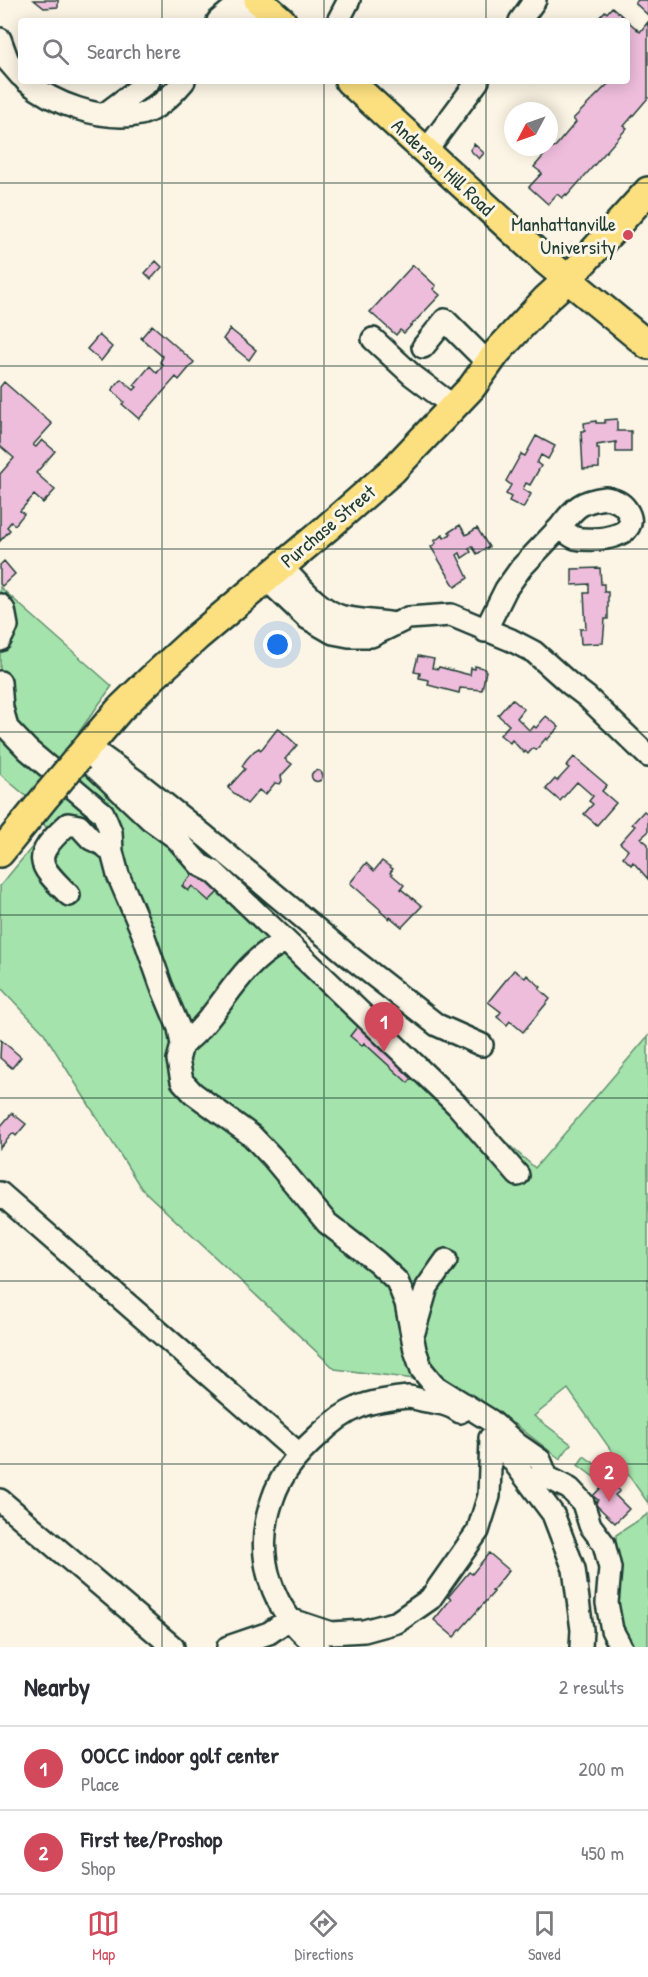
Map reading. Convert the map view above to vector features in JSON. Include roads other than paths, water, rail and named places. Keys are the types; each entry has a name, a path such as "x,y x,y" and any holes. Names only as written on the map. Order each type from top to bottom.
{"main road":[{"path":"256,0 278,18"},
{"name":"Anderson Hill Road","path":"352,84 568,279 648,345"},
{"name":"Purchase Street","path":"0,853 119,710 151,679 383,480 472,387 546,299 568,279 648,191"}],"street":[{"path":"222,18 236,6 249,0"},
{"path":"249,18 256,0"},
{"path":"340,18 349,0"},
{"path":"522,18 535,0"},
{"path":"0,39 8,61 18,73"},
{"path":"30,84 39,92 76,108 105,114 136,115 152,109 181,84"},
{"path":"105,114 145,84"},
{"path":"426,151 476,84"},
{"path":"423,347 445,320 489,364"},
{"path":"373,339 412,375 453,406"},
{"path":"485,631 506,589 520,568 560,527"},
{"path":"274,572 320,605 349,636 371,636 408,618 451,615 511,640 534,652 587,697 648,756"},
{"path":"0,605 4,610 7,626 0,640"},
{"path":"0,682 2,708 8,733 102,813 111,832 112,852 118,875 142,932 160,985 180,1028 182,1046 178,1060 182,1081 193,1093 252,1136 327,1223 377,1262 397,1281 406,1303 422,1370 435,1386 491,1420 517,1444 540,1460 547,1477 570,1489 583,1503 590,1525 604,1544 610,1568 607,1603 612,1630 621,1647"},
{"path":"83,753 136,781 350,957 437,1025 482,1045"},
{"path":"83,753 151,820 176,838 200,865 214,872 449,1097 519,1175"},
{"path":"69,895 50,877 42,865 43,850 56,835 68,824 79,826 91,839 112,852"},
{"path":"182,1046 194,1037 252,963 278,945"},
{"path":"0,1193 299,1454"},
{"path":"413,1338 427,1287 446,1260"},
{"path":"319,1647 289,1619 271,1587 266,1559 265,1532 273,1497 299,1454 327,1428 359,1406 409,1397 453,1406 504,1449 552,1514 574,1569 582,1630 581,1647"},
{"path":"289,1619 331,1634 364,1630 397,1622 430,1599 478,1531 489,1496 491,1438"},
{"path":"0,1500 173,1647"},
{"path":"228,1647 268,1633 289,1619"}],"place":[{"name":"Manhattanville University","path":"628,235"},
{"name":"OOCC indoor golf center","path":"384,1052"},
{"name":"First tee/Proshop","path":"609,1502"}]}
